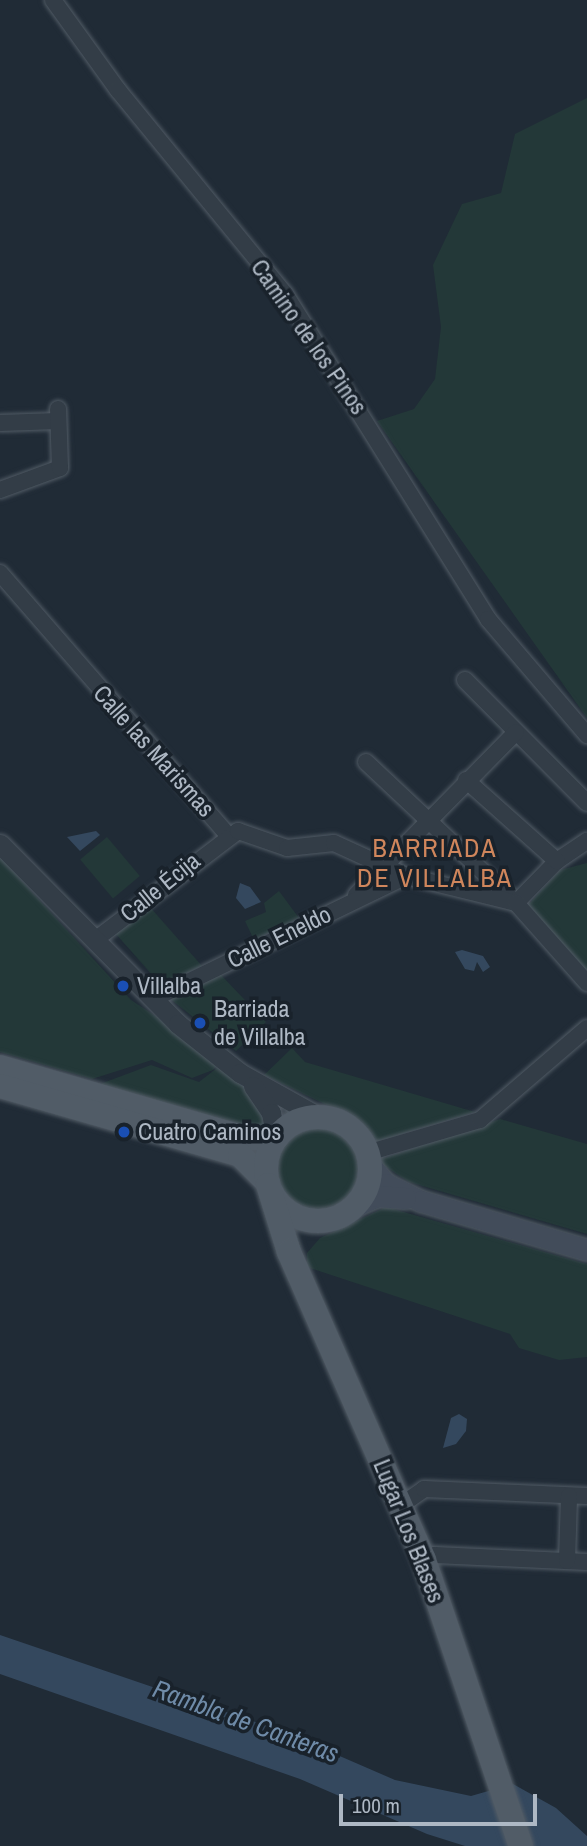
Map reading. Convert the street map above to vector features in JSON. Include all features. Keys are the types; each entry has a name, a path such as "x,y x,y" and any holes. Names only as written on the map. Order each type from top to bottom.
{"main road":[{"path":"0,1067 245,1138 275,1138"},
{"path":"0,1086 240,1155 268,1184 289,1212 323,1221 354,1206 384,1196 421,1201 587,1250"},
{"path":"268,1184 267,1159 275,1138 294,1123 319,1117 349,1128 386,1184 421,1201"},
{"path":"354,1206 367,1187 368,1159"},
{"name":"Lugar Los Blases","path":"268,1184 302,1283 424,1560 521,1846"},
{"name":"Lugar Los Blases","path":"302,1283 297,1249 323,1221"}],"street":[{"name":"Camino de los Pinos","path":"53,0 118,90 285,294 478,599 587,735"},
{"path":"0,422 58,415 60,468 0,490"},
{"name":"Calle las Marismas","path":"0,573 226,833 251,833 287,848 334,843 383,868 406,876 516,904"},
{"path":"465,680 587,803"},
{"path":"346,905 424,822 516,732"},
{"path":"366,762 424,822 516,904 587,983"},
{"path":"466,780 557,861"},
{"name":"Calle Écija","path":"95,940 226,833"},
{"path":"0,844 153,999 240,1073 268,1106 275,1138"},
{"path":"516,904 557,861 586,844"},
{"name":"Calle Eneldo","path":"153,999 406,876"},
{"path":"368,1159 480,1120 587,1028"},
{"path":"240,1073 319,1117"},
{"path":"400,1506 424,1489 587,1496"},
{"path":"567,1561 569,1496"},
{"path":"424,1560 435,1555 587,1562"}],"green space":[{"path":"587,98 587,718 377,421 414,409 435,379 441,327 433,265 462,204 501,193 515,134"},
{"path":"107,837 140,876 113,899 80,859"},
{"path":"0,857 131,1000 222,1059 213,1070 192,1078 152,1060 92,1079 0,1052"},
{"path":"587,863 587,971 528,905 560,870"},
{"path":"279,891 299,918 254,940 245,921 266,912 264,903"},
{"path":"149,906 202,966 161,985 116,934"},
{"path":"220,974 266,1022 236,1051 169,998"},
{"path":"292,1048 305,1062 475,1112 375,1142 356,1119 264,1075"},
{"path":"226,1061 283,1130 306,1118 327,1118 355,1133 364,1146 369,1179 354,1206 323,1221 297,1217 282,1207 264,1174 100,1084 151,1065 199,1082"},
{"path":"500,1119 587,1144 587,1234 409,1182 383,1165 381,1159"},
{"path":"386,1207 587,1264 587,1357 559,1360 519,1348 510,1334 307,1267 307,1253 320,1238"}],"water":[{"path":"96,831 100,835 80,851 67,837"},
{"path":"240,883 250,887 261,902 245,909 236,898"},
{"path":"462,950 483,956 490,967 483,972 477,962 474,971 465,969 455,952"},
{"path":"459,1414 467,1419 466,1431 456,1444 443,1448 451,1418"},
{"name":"Rambla de Canteras","path":"0,1635 282,1731 395,1780 471,1796 513,1784 556,1808 587,1836 587,1846 465,1846 427,1834 300,1779 0,1674"}],"place":[{"name":"Villalba","path":"123,986"},
{"name":"Barriada de Villalba","path":"200,1023"},
{"name":"Cuatro Caminos","path":"124,1132"}],"district":[{"name":"BARRIADA DE VILLALBA","path":"435,863"}]}
